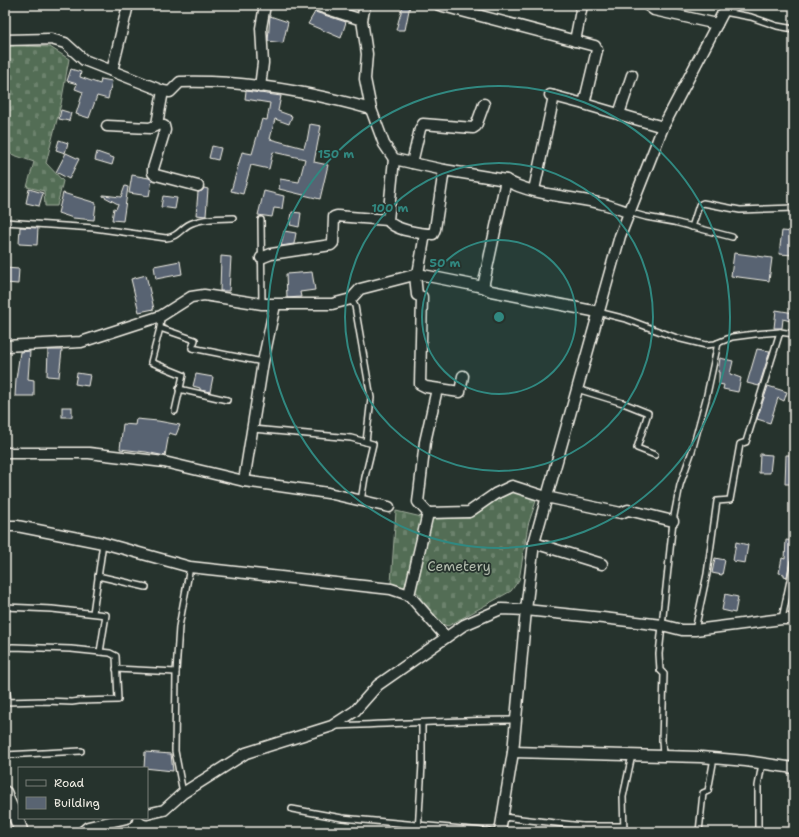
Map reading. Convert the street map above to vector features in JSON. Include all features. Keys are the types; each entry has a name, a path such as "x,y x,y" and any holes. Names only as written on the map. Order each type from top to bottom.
{"street":[{"path":"112,71 128,5"},
{"path":"260,87 263,63 261,28 265,5"},
{"path":"315,5 362,20"},
{"path":"365,5 362,20 367,54 365,79 371,108 384,144 394,159 388,220 390,224 395,227 424,234 433,234 444,170"},
{"path":"439,5 595,46 597,50 584,104"},
{"path":"574,41 582,5"},
{"path":"647,5 654,10 717,24"},
{"path":"500,832 514,752 526,610 534,543 546,497 628,212 663,127 725,8"},
{"path":"5,40 51,39 65,43 84,60 163,91 170,92 180,82 201,81 260,87 338,100 371,108"},
{"path":"619,114 632,75"},
{"path":"107,126 150,128 155,126 157,124 163,91"},
{"path":"534,190 552,95 663,127"},
{"path":"412,163 420,129 423,124 473,128 476,126 484,104"},
{"path":"157,124 164,126 165,130 153,173 198,186"},
{"path":"394,159 444,170 506,180 513,185 601,203 628,212"},
{"path":"483,287 506,180"},
{"path":"261,258 271,254 331,245 334,217 337,216 388,220"},
{"path":"424,234 416,274 418,295 422,296 420,384 422,386 460,392 463,376"},
{"path":"5,346 81,342 161,316 191,297 204,295 275,305 332,304 351,299 360,289 416,274 483,287 491,291 598,312"},
{"path":"244,481 263,362 275,305"},
{"path":"437,388 425,442 418,502 428,513 469,512 495,494 512,486 546,497 622,513 628,510 673,520"},
{"path":"5,453 89,453 164,462 244,481 328,494 389,507"},
{"path":"409,595 428,513"},
{"path":"5,526 16,526 103,543 190,567 391,589 409,595 446,637"},
{"path":"534,543 602,564"},
{"path":"148,814 164,810 183,793 246,753 332,726 355,711 378,685 446,637 464,625 500,609 526,610 662,625 682,630 695,630 782,619 794,619"},
{"path":"514,752 714,758 794,768"},
{"path":"9,800 21,832"},
{"path":"82,832 88,827 123,819"}],"lane":[{"path":"725,8 777,26 794,29"},
{"path":"692,227 699,205 703,203 740,210 794,208"},
{"path":"628,212 732,237"},
{"path":"5,222 94,228 166,238 173,237 189,224 222,218 233,218"},
{"path":"261,220 262,304"},
{"path":"351,299 354,306 371,398 366,442"},
{"path":"598,312 677,338 706,345 718,343 732,337 780,332 794,334"},
{"path":"161,316 160,328 151,362 183,375 174,411"},
{"path":"160,328 195,340 192,348 263,362"},
{"path":"695,630 707,574 717,501 730,500 740,444 746,442 780,332"},
{"path":"663,756 664,674 660,670 659,654 673,520 680,486 692,451 706,399 718,343"},
{"path":"179,389 228,400"},
{"path":"577,389 623,403 648,413 637,448 655,455"},
{"path":"253,429 351,438 373,444 361,501"},
{"path":"93,613 103,543"},
{"path":"782,619 794,561"},
{"path":"183,793 175,751 176,672 179,627 190,567"},
{"path":"98,576 146,587"},
{"path":"5,607 52,609 106,615 100,652"},
{"path":"5,648 72,649 110,652 116,656 118,700 72,702 45,700 6,702 5,676"},
{"path":"116,669 176,672"},
{"path":"332,726 469,720 517,720"},
{"path":"418,832 422,764 422,723"},
{"path":"5,755 81,751"},
{"path":"503,817 623,829 623,796 632,755"},
{"path":"699,832 703,794 708,791 714,758"},
{"path":"758,832 758,786 762,764"},
{"path":"292,809 342,818 494,832"},
{"path":"582,826 582,832"}],"green space":[{"path":"5,45 50,47 69,59 61,104 46,163 63,181 57,206 45,206 44,191 27,187 34,162 5,152"},
{"name":"Cemetery","path":"513,489 537,498 528,525 519,580 511,591 448,626 421,617 418,593 391,583 396,511 430,519 470,518"}],"building":[{"path":"403,5 410,5 405,30 396,30"},
{"path":"315,12 346,22 341,38 308,24"},
{"path":"270,16 288,22 283,43 268,41"},
{"path":"71,69 81,72 80,77 100,84 101,79 112,81 108,99 97,96 89,118 76,114 83,92 75,89 77,84 67,81"},
{"path":"246,91 281,96 278,111 292,116 289,124 275,119 270,139 304,148 307,141 310,124 321,126 314,162 328,165 320,199 279,189 280,179 299,182 305,159 273,152 269,169 251,165 243,194 231,191 242,152 252,154 262,119 267,120 270,103 245,99"},
{"path":"61,110 71,113 69,121 59,119"},
{"path":"59,140 68,143 65,153 56,150"},
{"path":"212,146 221,148 218,160 209,158"},
{"path":"97,152 114,158 112,165 95,160"},
{"path":"66,153 79,159 69,179 56,172"},
{"path":"132,175 149,178 152,180 149,196 129,193"},
{"path":"125,186 128,187 123,221 112,220 114,208 116,209 118,204 103,195 121,197"},
{"path":"204,188 208,189 206,216 196,215 198,192 202,191"},
{"path":"29,189 43,193 39,206 26,203"},
{"path":"264,191 284,196 282,209 274,208 272,217 258,215"},
{"path":"63,193 96,203 94,220 73,218 58,213"},
{"path":"163,196 177,198 175,209 161,207"},
{"path":"292,212 301,213 299,227 290,225"},
{"path":"20,227 38,228 37,245 19,244"},
{"path":"284,231 296,233 294,244 281,246"},
{"path":"782,231 794,232 794,255 779,254"},
{"path":"734,253 772,258 769,281 731,276"},
{"path":"221,256 231,257 229,291 220,291"},
{"path":"180,261 182,274 156,279 154,266"},
{"path":"5,268 19,269 18,284 5,283"},
{"path":"312,272 315,290 300,292 301,297 287,298 286,274"},
{"path":"146,275 154,309 139,312 131,279"},
{"path":"776,310 794,313 794,322 783,319 782,328 774,328"},
{"path":"757,349 770,351 759,386 747,383"},
{"path":"48,350 62,350 59,377 47,376"},
{"path":"30,351 28,379 34,380 34,396 15,396 20,352"},
{"path":"720,358 733,361 730,374 741,378 738,392 723,389 724,385 719,384 718,372"},
{"path":"77,373 90,375 88,386 75,384"},
{"path":"196,374 213,377 210,392 200,390 200,388 193,386"},
{"path":"768,386 787,392 784,401 778,398 770,423 757,419"},
{"path":"62,407 72,407 72,417 62,417"},
{"path":"136,419 180,425 176,435 169,433 165,456 120,449 123,424 135,425"},
{"path":"760,454 772,455 770,473 759,473"},
{"path":"786,455 794,455 794,484 785,484"},
{"path":"786,540 794,541 794,552 793,557 790,560 787,577 784,576 784,574 779,573 782,558 785,559"},
{"path":"736,542 748,545 745,563 733,561"},
{"path":"715,558 725,560 722,575 712,573"},
{"path":"725,594 738,597 735,613 722,610"},
{"path":"145,752 171,754 173,771 144,767"}]}
